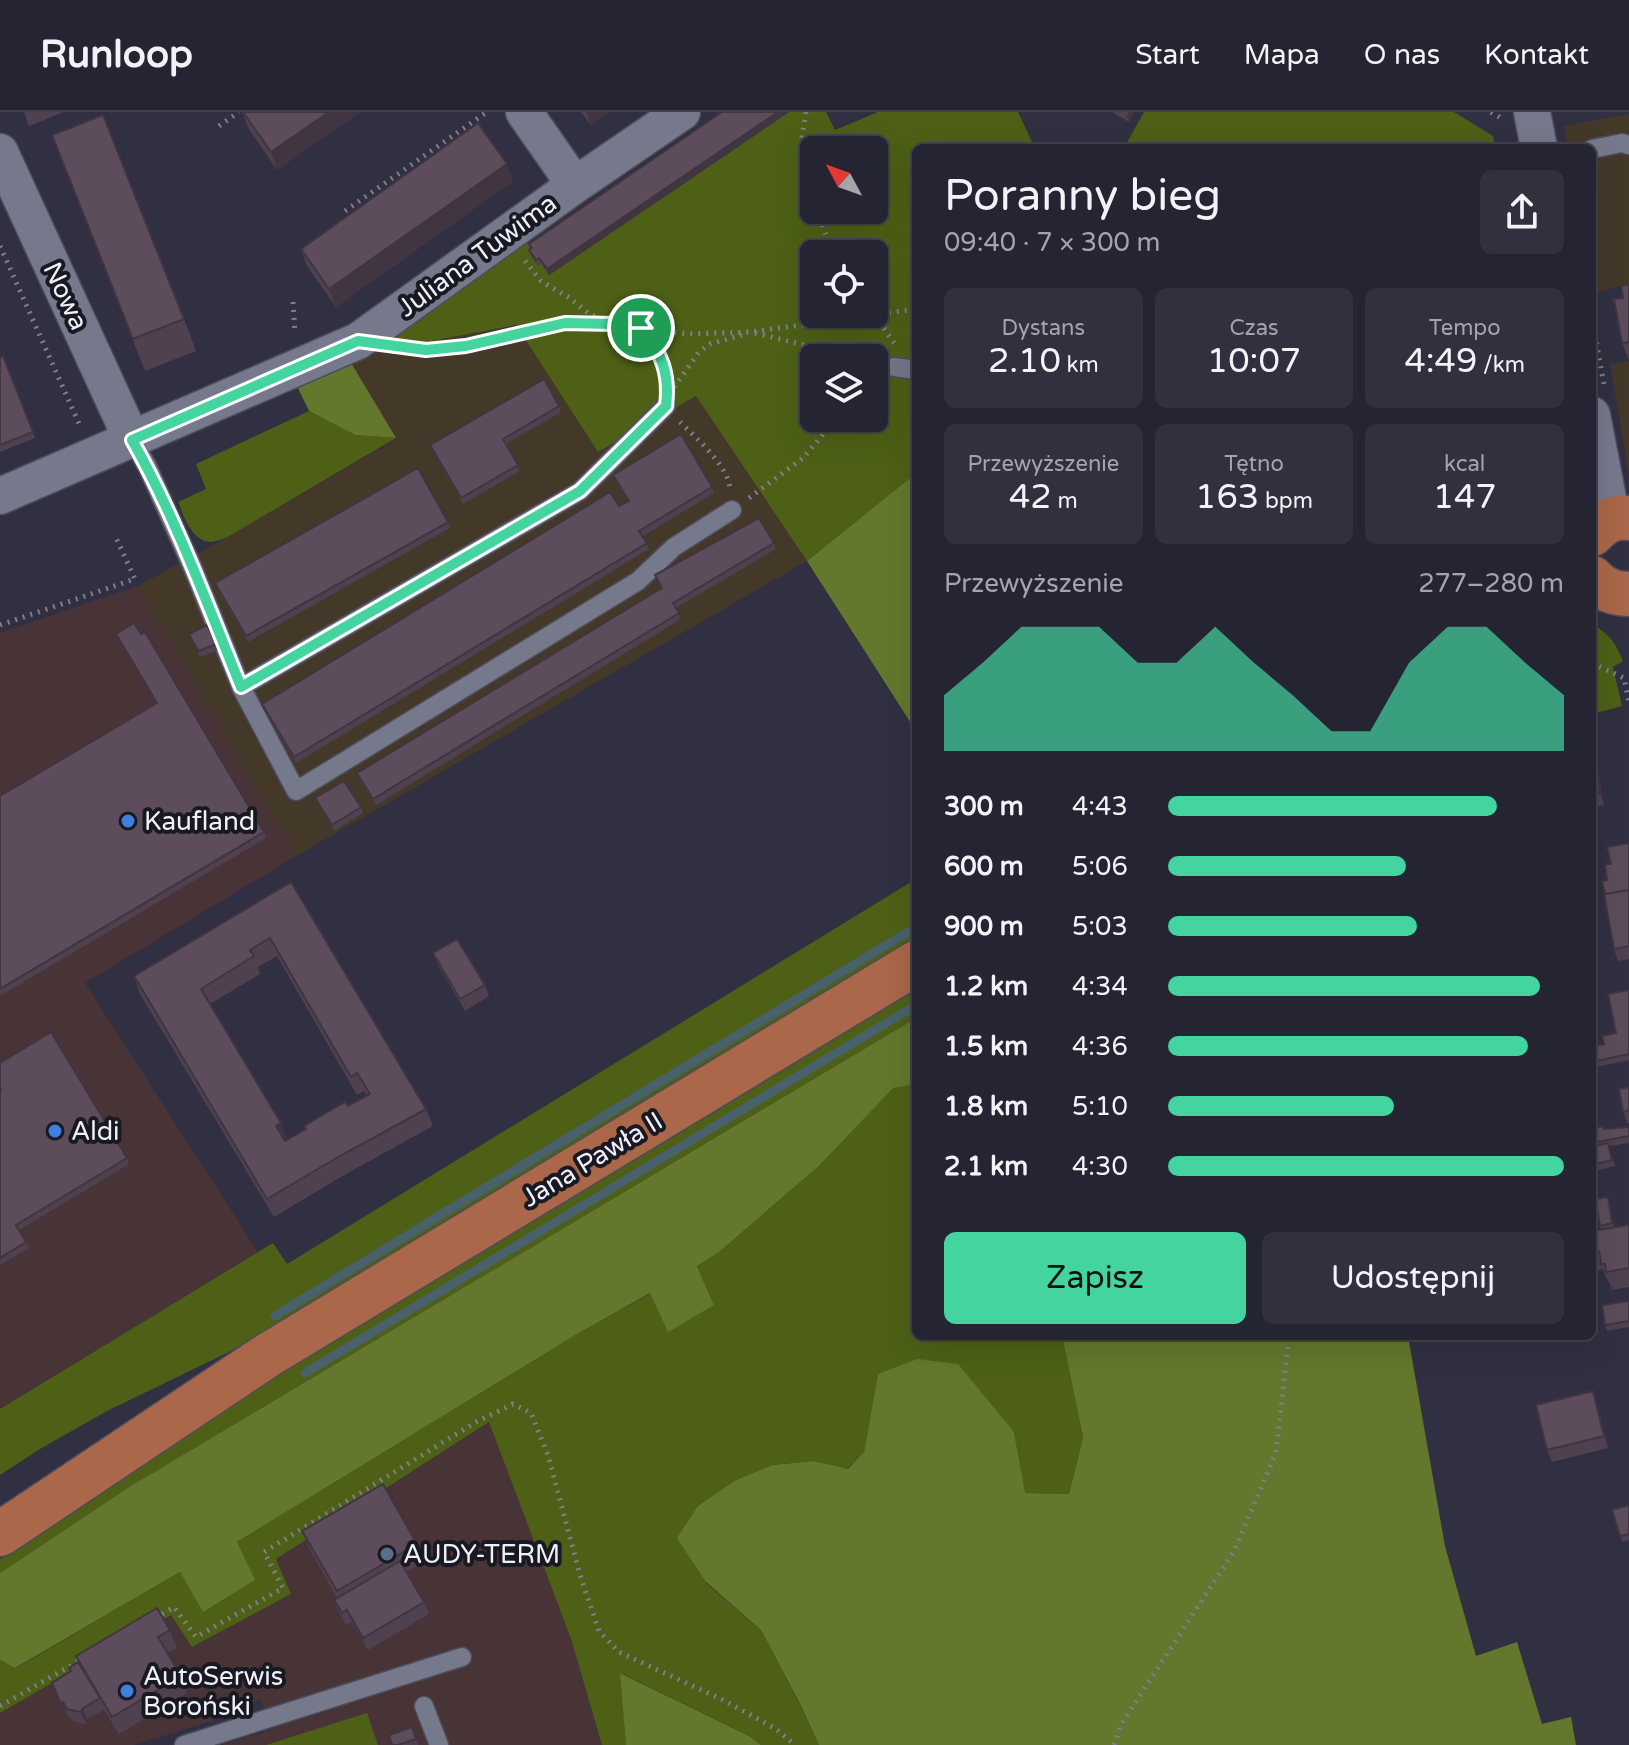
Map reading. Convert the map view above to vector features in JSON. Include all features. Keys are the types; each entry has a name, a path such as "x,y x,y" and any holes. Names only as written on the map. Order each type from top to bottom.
{"main road":[{"name":"Jana Pawła II","path":"0,1534 268,1355 912,965"},
{"name":"Jana Pawła II","path":"0,1504 112,1438 268,1355"}],"street":[{"path":"524,112 575,185"},
{"name":"Juliana Tuwima","path":"0,496 358,341 682,112"},
{"path":"1532,112 1538,144"},
{"name":"Nowa","path":"0,152 132,440"},
{"path":"1596,438 1611,524"}],"lane":[{"path":"1596,148 1622,143 1629,145"},
{"path":"894,367 912,369"},
{"path":"241,687 580,491 666,406"},
{"path":"132,440 192,566 241,687 296,791 638,581 674,547 732,510"},
{"path":"184,1745 462,1657"},
{"path":"424,1706 440,1744"}],"path":[{"path":"219,126 239,112"},
{"path":"345,211 487,112"},
{"path":"802,136 806,112"},
{"path":"0,246 81,427 82,441"},
{"path":"521,252 527,266 541,281 570,298 589,314 614,324"},
{"path":"358,341 426,350 466,346 565,323 614,324 688,334 751,332 912,310"},
{"path":"641,328 654,346 668,377 666,406 712,455 730,481 732,510"},
{"path":"666,406 678,379 699,352 710,344 751,332 800,344"},
{"path":"732,510 803,458 825,432"},
{"path":"0,625 135,579 116,538"},
{"path":"1596,665 1624,678 1629,702"},
{"path":"1114,1745 1122,1723 1234,1551 1276,1453 1289,1340"},
{"path":"147,1622 174,1607 196,1637 283,1588 264,1552 476,1422 513,1404 531,1413 548,1455 580,1575 599,1631 619,1652 723,1700 776,1729 795,1745"},
{"path":"0,1706 94,1653"}],"shaded area":[{"path":"1629,114 1629,283 1597,293 1596,144 1567,144 1564,126"},
{"path":"516,325 598,452 696,396 807,561 296,856 138,586 396,439 350,361 373,346 426,342"},
{"path":"1629,361 1629,475 1610,365"},
{"path":"138,586 296,856 85,983 258,1252 0,1409 0,633"},
{"path":"490,1422 571,1639 602,1745 222,1745 273,1729 260,1699 227,1716 134,1745 0,1745 0,1713 171,1615 193,1647 290,1594 276,1559"}],"green space":[{"path":"789,112 826,112 835,130 878,112 1018,112 1033,144 912,144 912,476 807,561 696,396 598,452 516,325 426,342 373,346 524,238 549,275"},
{"path":"1144,112 1454,112 1493,136 1494,144 1126,144"},
{"path":"350,361 396,438 355,435 309,411 295,382"},
{"path":"309,411 355,435 396,438 226,538 212,542 199,538 186,521 178,502 206,489 196,464"},
{"path":"912,476 912,725 807,561"},
{"path":"1596,627 1611,640 1623,661 1613,667 1622,706 1596,713"},
{"path":"912,881 912,940 233,1350 107,1411 0,1475 0,1409 273,1243 287,1264"},
{"path":"912,990 912,1020 129,1487 0,1573 0,1559 72,1513 204,1418"},
{"path":"912,1020 912,1085 893,1088 819,1166 718,1253 697,1266 714,1305 668,1332 650,1293 574,1336 237,1542 255,1580 203,1612 180,1572 15,1668 0,1660 0,1573 129,1487"},
{"path":"912,1085 912,1340 1063,1340 1083,1437 1069,1494 1024,1493 1014,1432 878,1375 864,1453 847,1469 814,1461 772,1465 736,1480 706,1583 761,1630 819,1745 761,1745 749,1736 621,1673 626,1745 602,1745 571,1639 489,1422 276,1559 291,1594 192,1647 171,1615 0,1713 0,1660 16,1668 180,1572 203,1611 237,1542 574,1336 651,1293 714,1305 697,1266 718,1253 819,1166 893,1087"},
{"path":"1063,1340 1409,1340 1445,1546 1476,1656 1517,1642 1542,1724 1571,1717 1576,1745 819,1745 761,1630 706,1582 677,1538 698,1506 736,1480 772,1465 814,1461 848,1469 864,1452 878,1374 917,1359 958,1364 1014,1432 1025,1493 1069,1494 1083,1437"},
{"path":"620,1673 749,1736 761,1745 626,1745"},
{"path":"367,1713 378,1745 266,1745"}],"building":[{"path":"243,112 329,112 271,152"},
{"path":"722,112 778,112 547,269 539,258 536,260 529,250 532,248 529,244"},
{"path":"103,115 184,319 133,339 52,135"},
{"path":"478,123 507,164 329,289 301,249"},
{"path":"1629,284 1629,342 1622,343 1614,299 1623,298 1621,286"},
{"path":"3,356 33,432 0,445 0,357"},
{"path":"544,379 559,406 503,439 518,465 461,498 430,445"},
{"path":"681,434 712,487 639,531 647,543 294,757 262,704 610,492 619,506 629,501 613,475"},
{"path":"418,468 448,522 246,636 215,583"},
{"path":"759,518 774,543 673,603 679,613 373,799 357,773 662,588 655,575"},
{"name":"Kaufland","path":"134,623 141,634 145,632 264,832 0,989 0,796 157,703 116,634"},
{"path":"207,625 217,644 198,651 189,634"},
{"path":"1596,773 1600,793 1596,794"},
{"path":"344,781 361,807 332,825 315,798"},
{"path":"1629,843 1629,890 1605,894 1602,881 1607,880 1605,864 1611,864 1607,847"},
{"path":"291,882 426,1109 267,1199 134,976","holes":["270,938 351,1077 357,1073 370,1094 348,1106 345,1102 285,1141 276,1126 281,1123 201,989 254,956 250,950"]},
{"path":"1629,890 1629,946 1614,949 1604,894"},
{"path":"457,939 485,985 460,999 433,953"},
{"path":"1629,990 1629,1054 1596,1061 1596,1045 1604,1044 1602,1036 1616,1033 1608,994"},
{"name":"Aldi","path":"51,1032 127,1158 16,1225 26,1242 0,1258 0,1063"},
{"path":"1629,1087 1629,1110 1623,1112 1619,1089"},
{"path":"1629,1127 1629,1136 1596,1142 1596,1128"},
{"path":"1608,1143 1612,1160 1596,1164 1596,1146"},
{"path":"1608,1197 1612,1223 1600,1226 1596,1199"},
{"path":"1629,1225 1629,1268 1606,1272 1599,1251 1596,1252 1596,1230"},
{"path":"1629,1301 1629,1321 1605,1325 1602,1305"},
{"path":"1593,1391 1604,1436 1547,1450 1536,1405"},
{"path":"383,1484 417,1544 337,1591 302,1531"},
{"path":"1629,1505 1629,1534 1620,1536 1612,1510"},
{"path":"400,1561 424,1602 363,1638 347,1610 342,1613 334,1600"},
{"path":"157,1608 170,1630 158,1637 181,1676 112,1717 76,1656"},
{"path":"78,1662 100,1698 81,1712 67,1709 63,1702 61,1704 52,1683 71,1671 69,1668"},
{"path":"412,1727 416,1739 392,1745 389,1735"}],"waterway":[{"path":"275,1316 912,929"},
{"path":"305,1373 912,1007"}],"place":[{"name":"Kaufland","path":"128,821"},
{"name":"Aldi","path":"55,1131"},
{"name":"AUDY-TERM","path":"387,1554"},
{"name":"AutoSerwis Boroński","path":"127,1691"}],"route":[{"path":"565,323 641,328 654,346 668,377 666,406 580,491 241,687 192,566 132,440 358,341 426,350 466,346 565,323"}]}
